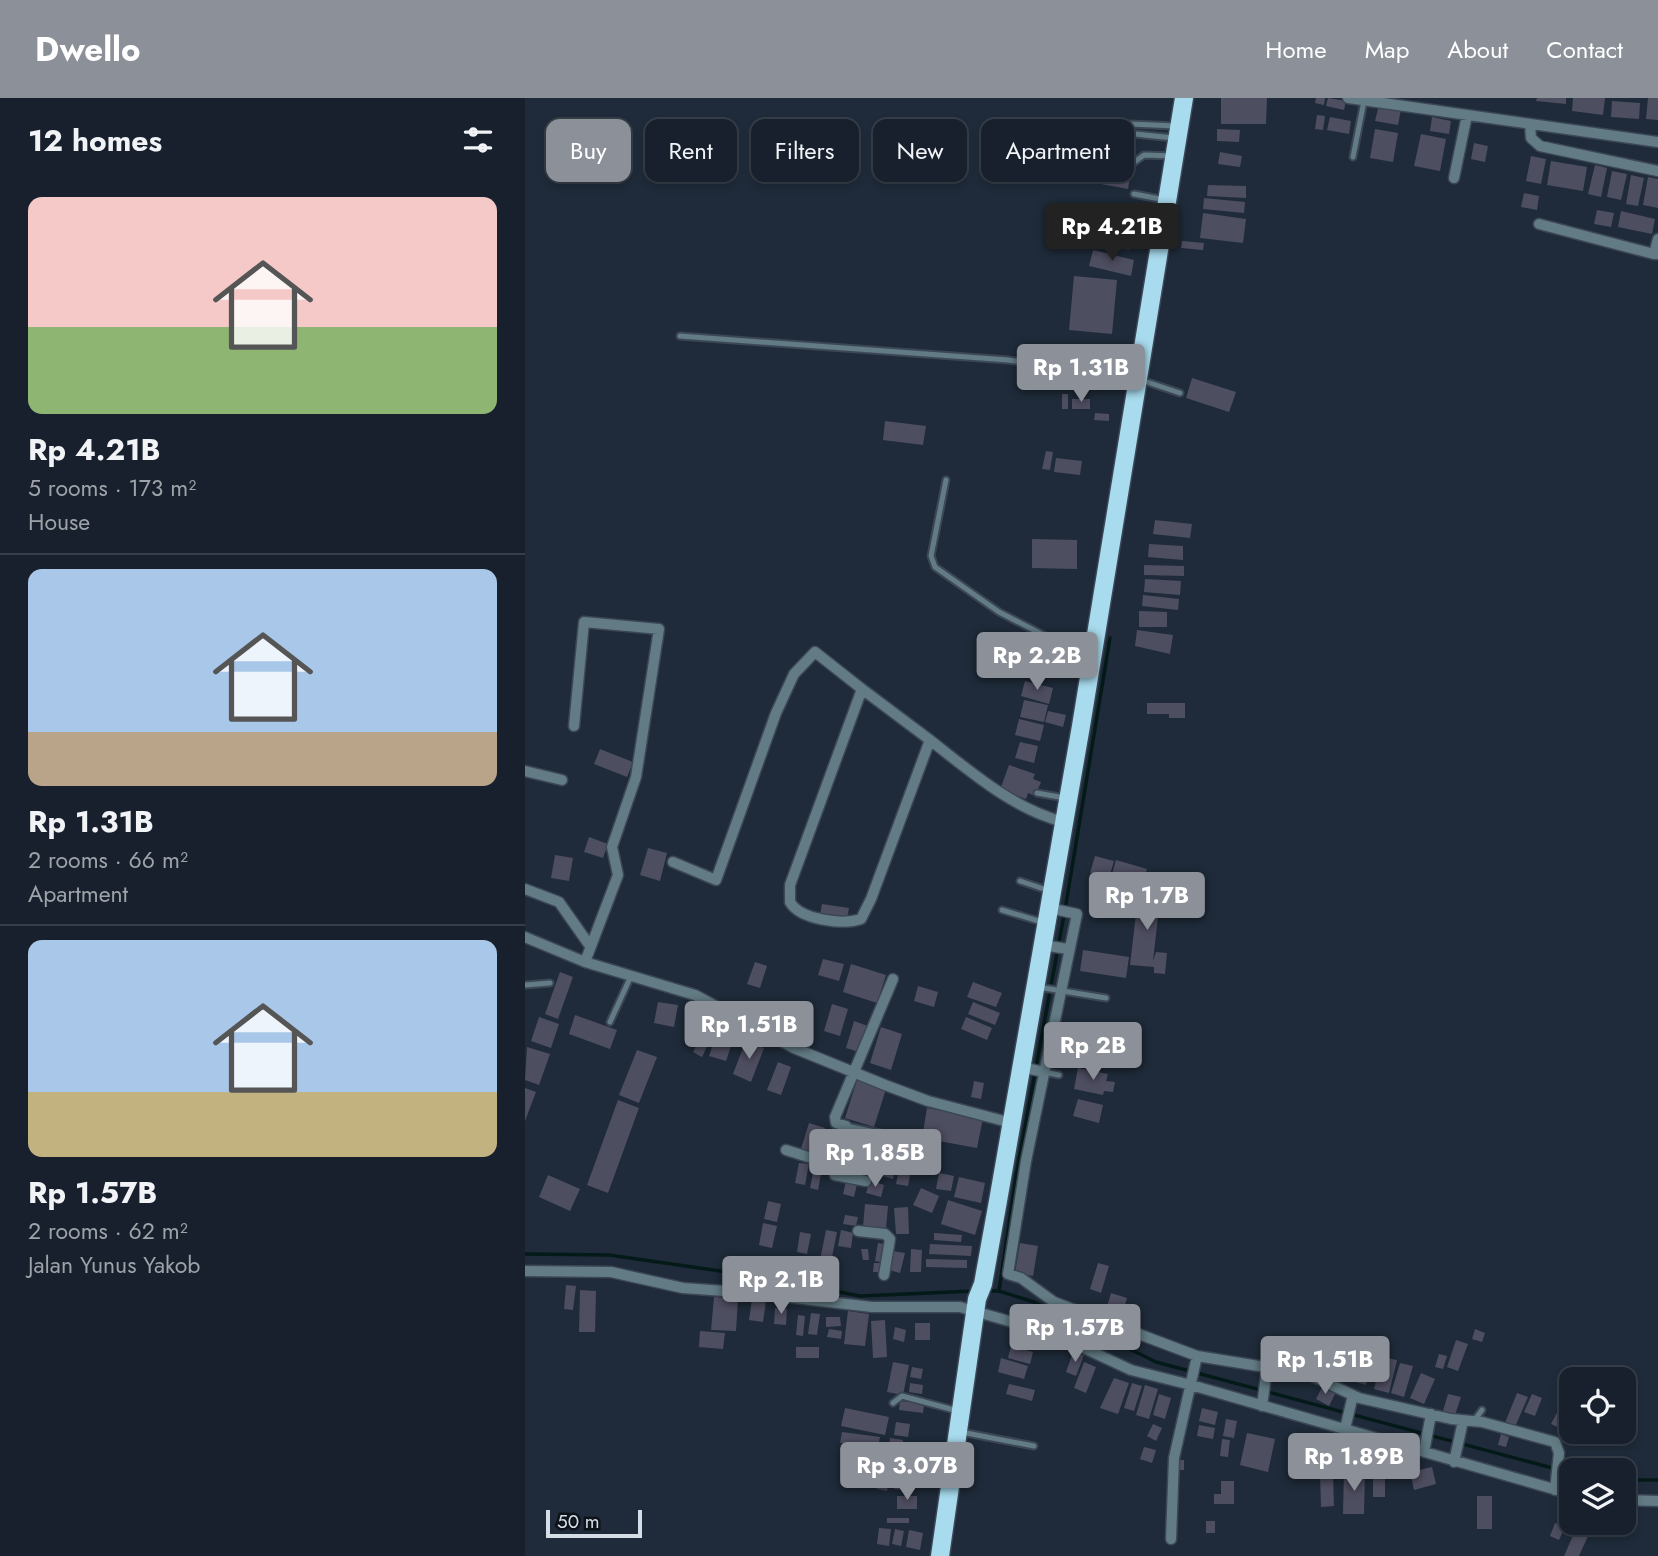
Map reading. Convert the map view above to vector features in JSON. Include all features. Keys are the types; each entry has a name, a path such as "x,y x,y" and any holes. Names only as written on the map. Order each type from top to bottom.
{"highway":[{"path":"940,1556 960,1411 1018,1157 1012,1123 1034,1070 1039,987 1056,947 1056,909 1064,822 1184,98"}],"street":[{"path":"1348,98 1658,142"},
{"path":"1454,178 1467,115"},
{"path":"1530,124 1531,138 1540,146 1658,171"},
{"path":"1539,223 1656,254 1658,239"},
{"path":"574,726 584,622 659,629 636,777 612,848 618,875 585,962"},
{"path":"673,862 716,880 776,713 795,674 815,652 977,777 1028,810 1064,822"},
{"path":"862,689 790,884 793,906 802,913 850,923 861,919 871,899 930,740"},
{"path":"525,771 562,780"},
{"path":"525,889 559,902 590,946"},
{"path":"1018,1157 1034,1070 1058,990 1056,947 1077,914 1056,909"},
{"path":"526,940 585,962 695,995 794,1048 928,1101 1012,1123"},
{"path":"866,1181 835,1175 834,1165 846,1126 838,1124 835,1117 893,979"},
{"path":"786,1150 834,1165"},
{"path":"859,1231 885,1234 890,1239 884,1275"},
{"path":"525,1271 611,1272 683,1288 872,1307 960,1307 990,1282 1016,1275 1062,1309 1196,1361 1308,1374 1352,1398 1469,1421 1555,1443 1559,1452 1555,1490"},
{"path":"990,1282 1056,1330 1131,1370 1191,1382 1346,1425 1378,1439 1424,1447 1454,1462 1559,1491"},
{"path":"1056,1330 1062,1309"},
{"path":"1171,1539 1174,1458 1196,1361"},
{"path":"1262,1402 1267,1368"},
{"path":"1346,1425 1352,1398"},
{"path":"1424,1447 1431,1414"},
{"path":"1454,1462 1460,1433 1469,1421"},
{"path":"1636,1500 1658,1501"}],"lane":[{"path":"1353,157 1365,99"},
{"path":"1134,125 1177,140"},
{"path":"1135,134 1177,140"},
{"path":"1134,162 1177,140"},
{"path":"1134,194 1167,201"},
{"path":"1120,222 1142,216 1164,219"},
{"path":"680,336 1008,360 1138,379 1180,393"},
{"path":"946,480 931,556 935,567 999,612 1092,660"},
{"path":"1037,793 1068,799"},
{"path":"1020,881 1056,909"},
{"path":"1002,910 1056,909"},
{"path":"610,1022 631,976"},
{"path":"525,985 550,984"},
{"path":"1039,987 1106,998"},
{"path":"1034,1070 1059,1075"},
{"path":"846,1126 913,1140"},
{"path":"893,1403 902,1396 960,1411"},
{"path":"1469,1421 1482,1410"},
{"path":"957,1432 1034,1446"},
{"path":"1376,1463 1378,1439"},
{"path":"925,1469 950,1482"}],"building":[{"path":"1221,98 1267,98 1266,124 1221,124"},
{"path":"1316,98 1325,98 1324,105 1315,103"},
{"path":"1328,98 1346,101 1344,110 1326,106"},
{"path":"1537,98 1566,98 1566,104 1536,101"},
{"path":"1573,98 1605,98 1603,115 1572,111"},
{"path":"1648,98 1658,98 1658,120 1646,119"},
{"path":"1612,101 1640,103 1639,119 1611,117"},
{"path":"1379,105 1401,109 1398,125 1375,121"},
{"path":"1317,115 1325,116 1323,130 1315,129"},
{"path":"1330,117 1351,121 1349,134 1327,130"},
{"path":"1432,117 1451,121 1449,134 1430,131"},
{"path":"1217,129 1240,130 1239,142 1217,141"},
{"path":"1375,129 1398,133 1393,162 1370,158"},
{"path":"1421,134 1446,139 1440,171 1414,166"},
{"path":"1474,143 1488,146 1485,162 1471,159"},
{"path":"1220,152 1242,156 1240,167 1218,164"},
{"path":"1531,156 1546,159 1541,184 1526,181"},
{"path":"1551,161 1587,167 1583,191 1547,185"},
{"path":"1595,165 1607,168 1601,197 1588,194"},
{"path":"1612,171 1627,174 1621,200 1607,197"},
{"path":"1631,175 1644,178 1638,206 1626,204"},
{"path":"1648,177 1658,179 1658,208 1643,205"},
{"path":"1090,182 1129,182 1128,189"},
{"path":"1208,185 1246,186 1246,198 1207,196"},
{"path":"1524,193 1539,196 1537,210 1521,207"},
{"path":"1204,198 1245,202 1244,213 1203,209"},
{"path":"1597,210 1614,213 1611,227 1594,224"},
{"path":"1621,211 1655,219 1652,234 1618,227"},
{"path":"1203,213 1246,219 1243,243 1200,238"},
{"path":"1094,220 1134,231 1129,250 1088,238"},
{"path":"1182,241 1204,243 1203,250 1181,248"},
{"path":"1093,250 1134,260 1131,276 1089,266"},
{"path":"1074,276 1117,280 1112,334 1069,330"},
{"path":"1192,378 1236,392 1229,412 1186,398"},
{"path":"1062,394 1068,394 1068,409 1062,409"},
{"path":"1072,399 1090,399 1090,409 1072,409"},
{"path":"1095,413 1109,414 1109,421 1094,420"},
{"path":"885,421 926,426 923,445 883,440"},
{"path":"1046,451 1053,452 1050,470 1042,469"},
{"path":"1056,458 1082,461 1080,475 1054,472"},
{"path":"1155,520 1192,524 1190,538 1153,534"},
{"path":"1032,539 1077,540 1077,569 1032,568"},
{"path":"1149,544 1183,546 1183,560 1148,557"},
{"path":"1144,565 1184,566 1184,576 1144,575"},
{"path":"1145,579 1181,581 1180,595 1144,592"},
{"path":"1143,595 1179,599 1178,610 1142,606"},
{"path":"1139,611 1167,612 1167,627 1139,627"},
{"path":"1137,630 1173,635 1170,654 1135,646"},
{"path":"1025,681 1053,688 1049,704 1021,696"},
{"path":"1024,700 1048,705 1044,722 1020,717"},
{"path":"1147,703 1185,703 1185,718 1169,718 1169,714 1147,714"},
{"path":"1048,711 1066,715 1063,727 1045,722"},
{"path":"1019,719 1044,725 1040,741 1015,735"},
{"path":"1020,742 1038,746 1034,763 1015,758"},
{"path":"600,749 633,762 627,777 594,764"},
{"path":"1009,765 1035,774 1033,779 1041,782 1035,796 1028,793 1026,799 1000,790"},
{"path":"589,837 608,844 603,858 584,852"},
{"path":"648,848 667,853 660,881 640,875"},
{"path":"555,855 573,858 569,881 551,878"},
{"path":"1095,856 1114,861 1109,878 1090,873"},
{"path":"1116,860 1147,869 1141,887 1110,881"},
{"path":"1139,888 1161,890 1153,961 1156,952 1167,953 1165,974 1154,973 1154,967 1130,965"},
{"path":"822,904 849,908 847,919 820,915"},
{"path":"1083,950 1129,957 1126,978 1080,971"},
{"path":"823,959 844,964 839,981 818,975"},
{"path":"755,962 767,966 760,988 747,984"},
{"path":"851,964 886,975 877,1003 843,992"},
{"path":"560,972 573,977 558,1019 545,1014"},
{"path":"973,982 1002,993 996,1007 967,997"},
{"path":"918,986 938,992 934,1007 914,1001"},
{"path":"658,1002 678,1005 674,1027 654,1023"},
{"path":"973,1002 1000,1013 995,1025 968,1014"},
{"path":"832,1004 848,1009 840,1036 824,1031"},
{"path":"575,1015 617,1030 610,1049 569,1034"},
{"path":"539,1017 559,1024 551,1048 531,1041"},
{"path":"966,1017 992,1028 987,1040 961,1029"},
{"path":"854,1021 868,1026 859,1052 846,1048"},
{"path":"721,1026 735,1031 731,1043 717,1038"},
{"path":"881,1027 902,1034 891,1070 870,1063"},
{"path":"705,1028 714,1032 702,1057 693,1052"},
{"path":"746,1040 764,1048 751,1082 733,1074"},
{"path":"714,1041 731,1046 726,1061 709,1056"},
{"path":"527,1047 550,1054 539,1085 525,1080"},
{"path":"637,1050 657,1057 639,1103 619,1095"},
{"path":"778,1062 791,1067 781,1095 767,1090"},
{"path":"1078,1068 1108,1074 1106,1081 1115,1082 1113,1092 1104,1091 1103,1095 1074,1089"},
{"path":"857,1080 886,1089 874,1127 845,1118"},
{"path":"974,1081 984,1083 981,1099 971,1097"},
{"path":"525,1088 536,1092 525,1121"},
{"path":"1078,1099 1103,1105 1099,1123 1073,1116"},
{"path":"618,1100 639,1108 608,1193 587,1185"},
{"path":"927,1108 983,1118 977,1148 922,1138"},
{"path":"809,1123 825,1128 817,1154 801,1149"},
{"path":"829,1131 842,1134 841,1142 827,1139"},
{"path":"867,1142 879,1144 876,1162 864,1160"},
{"path":"885,1159 897,1162 893,1179 882,1176"},
{"path":"799,1163 809,1164 805,1185 795,1183"},
{"path":"900,1163 912,1165 908,1186 896,1184"},
{"path":"814,1168 822,1169 818,1190 810,1188"},
{"path":"939,1173 954,1176 951,1191 936,1189"},
{"path":"548,1175 580,1189 570,1211 539,1197"},
{"path":"959,1177 985,1183 981,1203 954,1197"},
{"path":"870,1180 884,1185 881,1197 866,1193"},
{"path":"846,1181 857,1184 854,1197 843,1194"},
{"path":"921,1188 939,1196 932,1213 913,1205"},
{"path":"948,1200 982,1211 975,1235 941,1224"},
{"path":"768,1201 781,1204 777,1222 764,1219"},
{"path":"865,1204 888,1206 886,1229 863,1227"},
{"path":"908,1207 909,1234 896,1234 894,1208"},
{"path":"845,1215 858,1217 856,1226 843,1224"},
{"path":"763,1223 777,1226 772,1248 759,1245"},
{"path":"826,1230 837,1232 831,1262 820,1260"},
{"path":"841,1230 853,1233 851,1248 838,1246"},
{"path":"800,1232 811,1234 807,1254 797,1252"},
{"path":"934,1233 962,1235 961,1242 934,1240"},
{"path":"878,1243 884,1244 881,1262 875,1261"},
{"path":"1020,1243 1038,1246 1033,1276 1015,1273"},
{"path":"930,1244 972,1246 971,1256 929,1254"},
{"path":"861,1249 868,1249 869,1260 863,1260"},
{"path":"911,1249 922,1250 921,1272 910,1272"},
{"path":"893,1251 905,1253 900,1273 889,1270"},
{"path":"926,1259 967,1260 967,1268 926,1267"},
{"path":"874,1263 881,1263 880,1272 873,1272"},
{"path":"1098,1263 1109,1266 1101,1293 1090,1289"},
{"path":"566,1285 576,1286 573,1310 564,1309"},
{"path":"580,1290 596,1291 595,1332 579,1332"},
{"path":"1111,1293 1127,1298 1123,1312 1107,1307"},
{"path":"714,1297 738,1299 736,1331 711,1330"},
{"path":"752,1299 766,1301 763,1322 749,1320"},
{"path":"775,1308 787,1309 786,1325 774,1324"},
{"path":"848,1311 869,1314 865,1346 844,1344"},
{"path":"811,1313 820,1314 817,1335 808,1334"},
{"path":"798,1315 805,1316 803,1336 796,1335"},
{"path":"826,1317 840,1317 841,1326 826,1327"},
{"path":"885,1320 887,1357 873,1358 871,1321"},
{"path":"915,1323 930,1323 930,1340 915,1340"},
{"path":"895,1327 906,1330 904,1342 893,1339"},
{"path":"829,1329 842,1331 841,1339 827,1337"},
{"path":"1475,1329 1485,1333 1482,1342 1472,1339"},
{"path":"1014,1330 1039,1337 1035,1350 1010,1343"},
{"path":"700,1331 725,1333 723,1349 699,1347"},
{"path":"1456,1340 1468,1344 1458,1371 1447,1367"},
{"path":"1011,1346 1033,1352 1030,1364 1008,1358"},
{"path":"796,1347 819,1347 819,1358 796,1358"},
{"path":"1073,1352 1084,1355 1076,1376 1066,1372"},
{"path":"1439,1354 1447,1356 1443,1369 1435,1367"},
{"path":"1382,1357 1397,1360 1389,1393 1374,1389"},
{"path":"1001,1358 1028,1366 1024,1379 998,1372"},
{"path":"1358,1360 1372,1364 1366,1385 1352,1381"},
{"path":"893,1362 909,1365 903,1395 887,1392"},
{"path":"1084,1362 1096,1367 1086,1393 1074,1388"},
{"path":"1400,1363 1413,1366 1404,1397 1391,1393"},
{"path":"912,1367 923,1369 921,1379 910,1377"},
{"path":"1421,1373 1435,1379 1424,1404 1410,1398"},
{"path":"1114,1378 1129,1383 1118,1414 1100,1408"},
{"path":"910,1383 923,1385 922,1394 909,1392"},
{"path":"1132,1383 1142,1386 1134,1411 1124,1408"},
{"path":"1009,1384 1035,1390 1032,1401 1006,1394"},
{"path":"1145,1385 1158,1389 1149,1419 1136,1415"},
{"path":"1322,1387 1335,1394 1329,1406 1316,1399"},
{"path":"1517,1393 1528,1397 1515,1427 1505,1423"},
{"path":"1159,1394 1171,1398 1165,1419 1153,1415"},
{"path":"1448,1394 1461,1397 1455,1415 1443,1411"},
{"path":"1532,1394 1542,1398 1535,1416 1524,1412"},
{"path":"900,1401 924,1404 923,1413 899,1410"},
{"path":"845,1408 889,1417 885,1435 841,1426"},
{"path":"1202,1408 1218,1412 1215,1425 1199,1421"},
{"path":"1559,1409 1559,1428 1551,1424"},
{"path":"1226,1419 1237,1421 1234,1438 1223,1436"},
{"path":"896,1422 910,1424 908,1437 894,1435"},
{"path":"1153,1424 1162,1428 1156,1441 1147,1436"},
{"path":"1199,1425 1215,1428 1213,1439 1197,1436"},
{"path":"842,1432 880,1437 878,1448 840,1443"},
{"path":"1247,1433 1275,1439 1268,1472 1240,1465"},
{"path":"1501,1434 1509,1437 1506,1447 1498,1445"},
{"path":"890,1438 903,1440 902,1450 889,1449"},
{"path":"1316,1438 1317,1471 1305,1472 1304,1455 1296,1455 1296,1443"},
{"path":"1222,1439 1230,1440 1228,1457 1220,1456"},
{"path":"1332,1443 1334,1506 1321,1507 1319,1444"},
{"path":"1144,1447 1156,1450 1152,1463 1140,1459"},
{"path":"884,1454 895,1457 887,1491 877,1489"},
{"path":"899,1456 920,1456 920,1475 898,1474"},
{"path":"1178,1460 1184,1460 1184,1470 1178,1470"},
{"path":"1432,1467 1436,1484 1414,1490 1410,1472"},
{"path":"1344,1471 1365,1472 1364,1514 1343,1514"},
{"path":"1373,1471 1385,1471 1385,1497 1373,1497"},
{"path":"895,1478 914,1479 913,1491 894,1489"},
{"path":"1221,1481 1234,1481 1234,1504 1214,1504 1214,1494 1221,1494"},
{"path":"897,1496 917,1496 917,1509 897,1509"},
{"path":"1477,1496 1492,1496 1492,1529 1477,1529"},
{"path":"887,1518 909,1518 909,1523 887,1523"},
{"path":"1206,1521 1215,1521 1215,1533 1206,1533"},
{"path":"1555,1523 1559,1525 1559,1535 1561,1535 1559,1540 1550,1536"},
{"path":"879,1528 891,1529 889,1546 877,1544"},
{"path":"895,1529 904,1531 901,1546 892,1544"},
{"path":"909,1530 923,1533 920,1550 906,1547"},
{"path":"1573,1535 1588,1536 1579,1556 1564,1556"}],"waterway":[{"path":"999,1291 1016,1176 1066,904 1110,638"},
{"path":"525,1254 609,1255 762,1277 860,1296 974,1291"},
{"path":"986,1291 999,1291 1034,1302 1156,1362 1559,1470"},
{"path":"1636,1480 1658,1480"}]}
